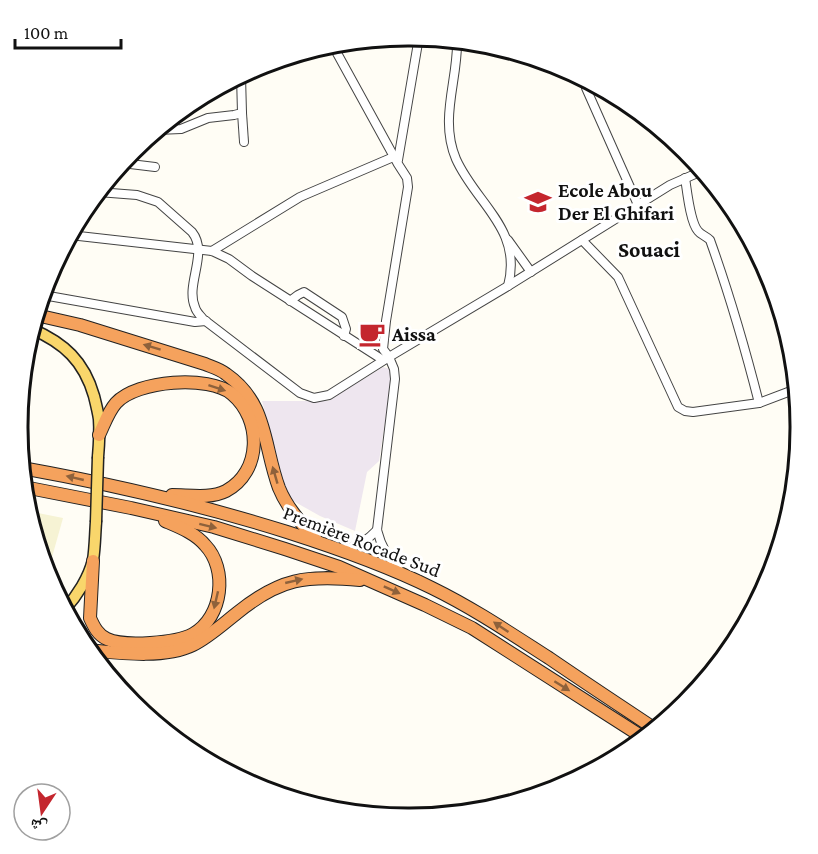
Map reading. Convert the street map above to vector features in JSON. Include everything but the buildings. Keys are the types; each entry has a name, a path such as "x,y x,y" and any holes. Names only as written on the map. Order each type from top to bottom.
{"highway":[{"path":"45,317 80,325 225,372 241,386 254,405 261,420 274,474 284,500 317,541"},
{"path":"99,435 117,402 140,389 182,382 201,383 230,392 243,404 254,436 254,452 242,479 226,491 210,496 152,495"},
{"name":"Première Rocade Sud","path":"31,470 152,495 249,520 317,541 405,575 485,616 647,724"},
{"name":"Première Rocade Sud","path":"34,489 214,527 339,567 472,628 636,733"},
{"path":"93,561 90,618 99,634 107,639 115,642 157,643 179,640 202,628 210,617 216,606 220,574 216,560 206,545 184,530 131,508"},
{"path":"101,651 150,653 179,650 192,646 248,604 286,583 318,578 372,581"}],"main road":[{"path":"40,333 53,338 67,349 86,374 99,419 93,561 72,602"}],"street":[{"path":"397,158 416,46"},
{"path":"456,50 449,106 452,146 457,160 531,272"},
{"path":"338,53 407,178 408,187 383,349 394,369 395,379 377,530 390,560 405,575"},
{"path":"241,86 244,142"},
{"path":"587,91 638,205"},
{"path":"172,129 181,129 208,118 242,113"},
{"path":"212,251 300,197 397,158"},
{"path":"134,164 155,167"},
{"path":"109,193 137,195 158,202 192,232 198,249 193,296 195,308 206,321 300,393 314,398 329,395 386,358 693,173"},
{"path":"685,178 696,229 710,240 725,281 759,404"},
{"path":"80,236 212,251 229,259 345,336 386,358"},
{"path":"506,237 511,269 508,286"},
{"path":"582,240 618,277 678,407 693,412 759,404 788,393"},
{"path":"290,301 304,292 342,317 346,329 345,336"},
{"path":"52,297 195,322 206,321"},
{"path":"342,550 358,546 377,530"}],"shaded area":[{"path":"383,367 393,370 379,461 367,472 355,531 320,516 288,498 262,401 328,401"},
{"path":"39,513 63,518 52,558"}],"place":[{"name":"Ecole Abou Der El Ghifari","path":"538,202"},
{"name":"Aissa","path":"372,334"}],"district":[{"name":"Souaci","path":"649,249"}]}
